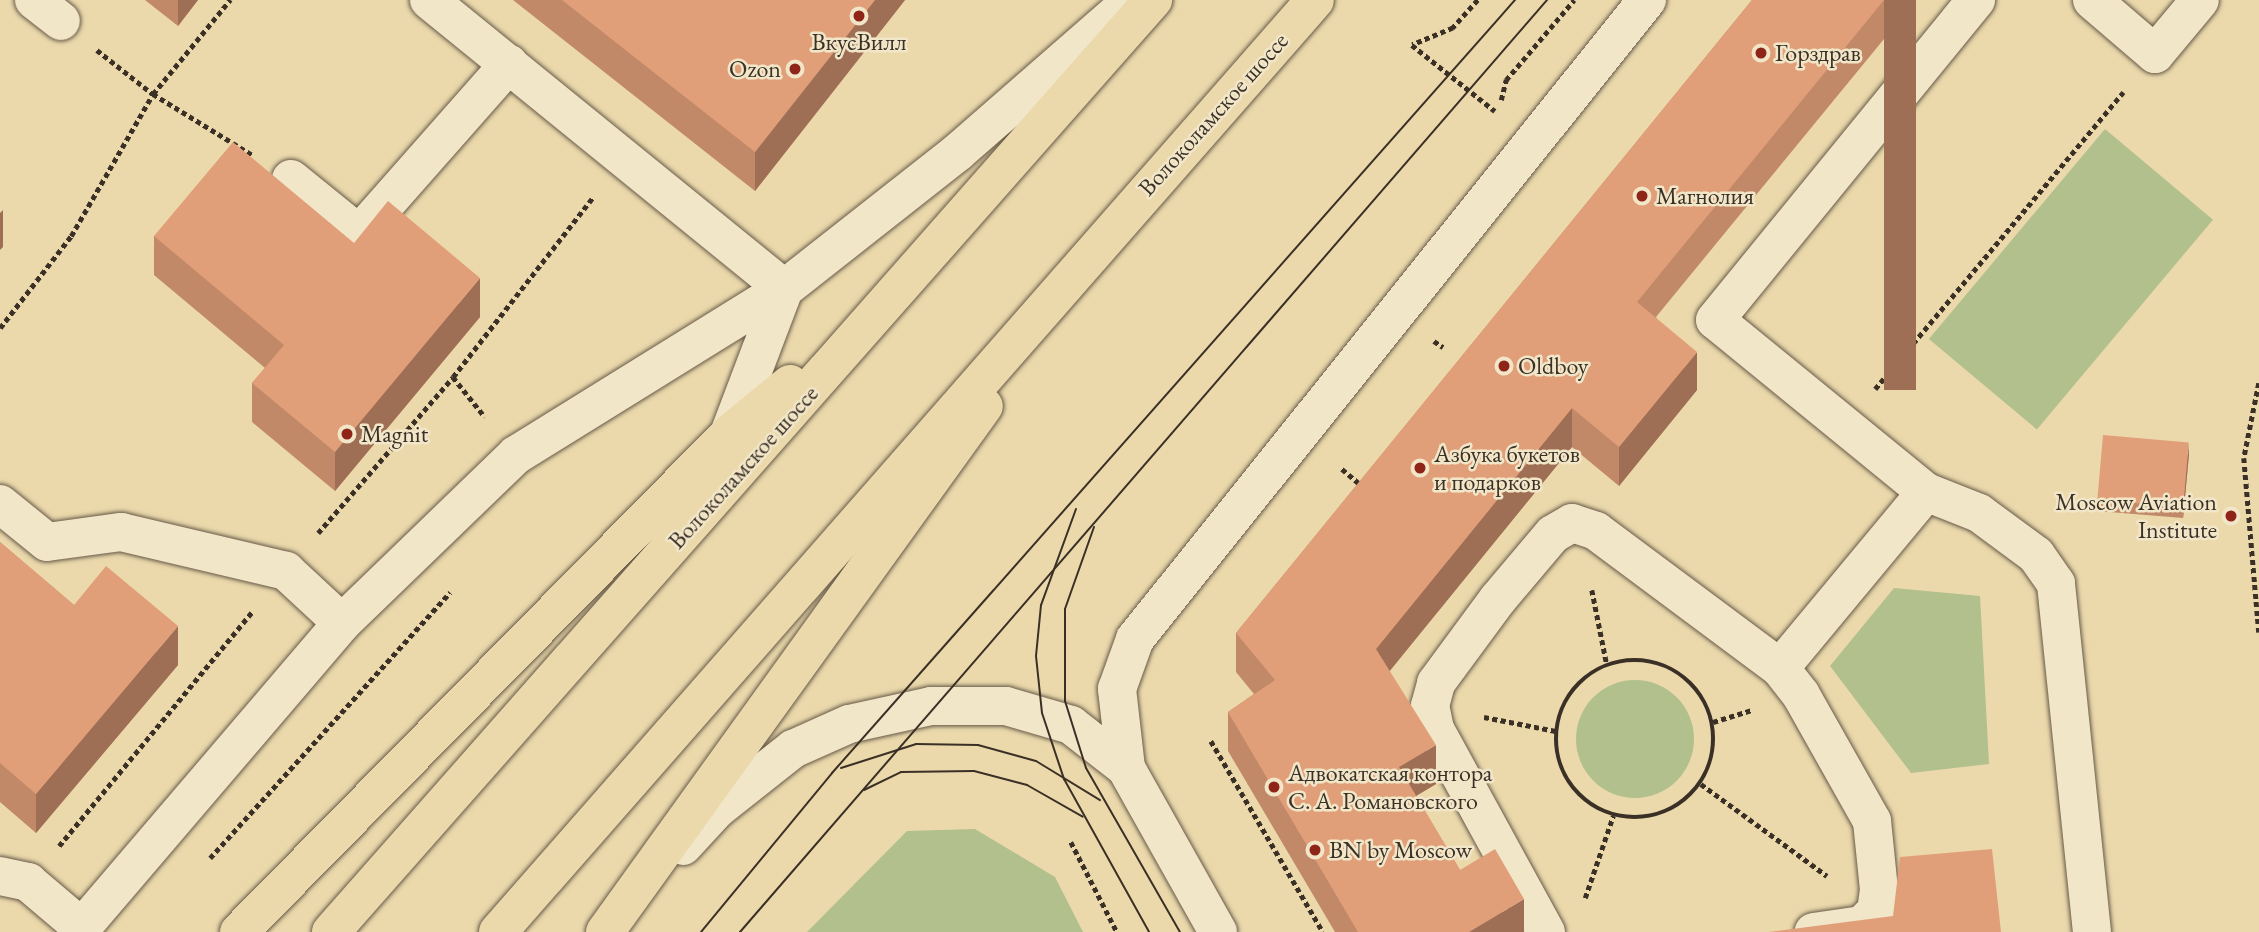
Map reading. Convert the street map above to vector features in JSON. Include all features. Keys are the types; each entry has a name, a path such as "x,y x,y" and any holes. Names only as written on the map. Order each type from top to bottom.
{"main road":[{"name":"Волоколамское шоссе","path":"331,932 1153,0"},
{"name":"Волоколамское шоссе","path":"498,932 1111,228 1315,0"},
{"name":"Волоколамское шоссе","path":"609,927 1111,228"},
{"path":"239,932 729,434 884,307"}],"street":[{"path":"429,0 784,289"},
{"path":"14,879 79,930 342,623 516,455 784,289 958,152 1132,0"},
{"path":"1126,768 1117,690 1135,639 1647,0"},
{"path":"1976,0 1715,320 1926,492 1979,513 2036,555 2056,584 2092,932"},
{"path":"2092,0 2155,54 2200,0"},
{"path":"291,179 359,234 509,64"},
{"path":"729,434 784,289"},
{"path":"1780,668 1926,492"},
{"path":"0,504 47,541 121,532 286,571 342,623"},
{"path":"1546,932 1435,729 1430,706 1436,683 1498,599 1553,534 1579,525 1596,530 1780,668 1872,821 1876,911 1862,925 1814,932"},
{"path":"609,927 717,809 793,749 886,712 959,703 1042,713 1093,738 1126,768 1218,932"}],"path":[{"path":"0,328 71,236 153,94 230,0"},
{"path":"1478,0 1453,29 1412,46 1498,114"},
{"path":"1506,80 1574,0"},
{"path":"48,10 153,94 291,179"},
{"path":"1844,425 2155,54"},
{"path":"14,879 453,377 624,157"},
{"path":"453,377 492,424"},
{"path":"2259,383 2244,458 2259,632"},
{"path":"1342,470 1368,491"},
{"path":"1579,525 1606,665"},
{"path":"207,862 459,581"},
{"path":"1652,661 1692,682 1706,701 1715,743 1701,783 1672,810 1633,819 1613,816 1576,792 1557,753 1556,731 1572,691 1606,665 1652,661"},
{"path":"1430,706 1556,731"},
{"path":"1210,741 1323,932"},
{"path":"1701,783 1876,911"},
{"path":"1581,906 1613,816"},
{"path":"1070,842 1117,932"}],"green space":[{"path":"2105,129 2213,220 2037,430 1929,339"},
{"path":"1894,588 1980,596 1989,764 1911,773 1830,666"},
{"path":"1635,680 1658,684 1677,697 1690,716 1694,739 1690,762 1677,781 1658,794 1635,798 1612,794 1593,781 1580,762 1576,739 1580,716 1593,697 1612,684"},
{"path":"975,829 1055,877 1083,932 807,932 907,831"}],"building":[{"path":"562,0 875,0 755,152"},
{"path":"1752,0 1884,0 1637,302 1697,352 1619,447 1572,408 1376,649 1436,745 1399,767 1460,870 1495,849 1524,899 1469,932 1358,932 1228,712 1275,680 1236,633"},
{"path":"233,142 354,243 388,201 480,278 335,452 252,383 284,345 154,236"},
{"path":"2103,435 2189,442 2183,507 2097,500"},
{"path":"0,542 74,605 106,566 178,626 36,794 0,763"},
{"path":"1992,849 2001,932 1769,932 1893,916 1900,857"}],"tram line":[{"path":"701,932 832,773 1515,0"},
{"path":"740,932 1547,0"},
{"path":"1076,509 1041,605 1036,656 1042,713 1064,779 1149,932"},
{"path":"1094,527 1065,609 1065,701 1086,768 1180,932"},
{"path":"841,768 916,744 978,745 1036,761 1100,800"},
{"path":"864,790 901,772 974,771 1027,785 1083,817"}],"place":[{"name":"ВкусВилл","path":"859,16"},
{"name":"Горздрав","path":"1761,53"},
{"name":"Ozon","path":"795,69"},
{"name":"Магнолия","path":"1642,196"},
{"name":"Oldboy","path":"1504,366"},
{"name":"Magnit","path":"347,434"},
{"name":"Азбука букетов и подарков","path":"1420,468"},
{"name":"Moscow Aviation Institute","path":"2231,516"},
{"name":"Адвокатская контора С. А. Романовского","path":"1274,787"},
{"name":"BN by Moscow","path":"1315,850"}]}
